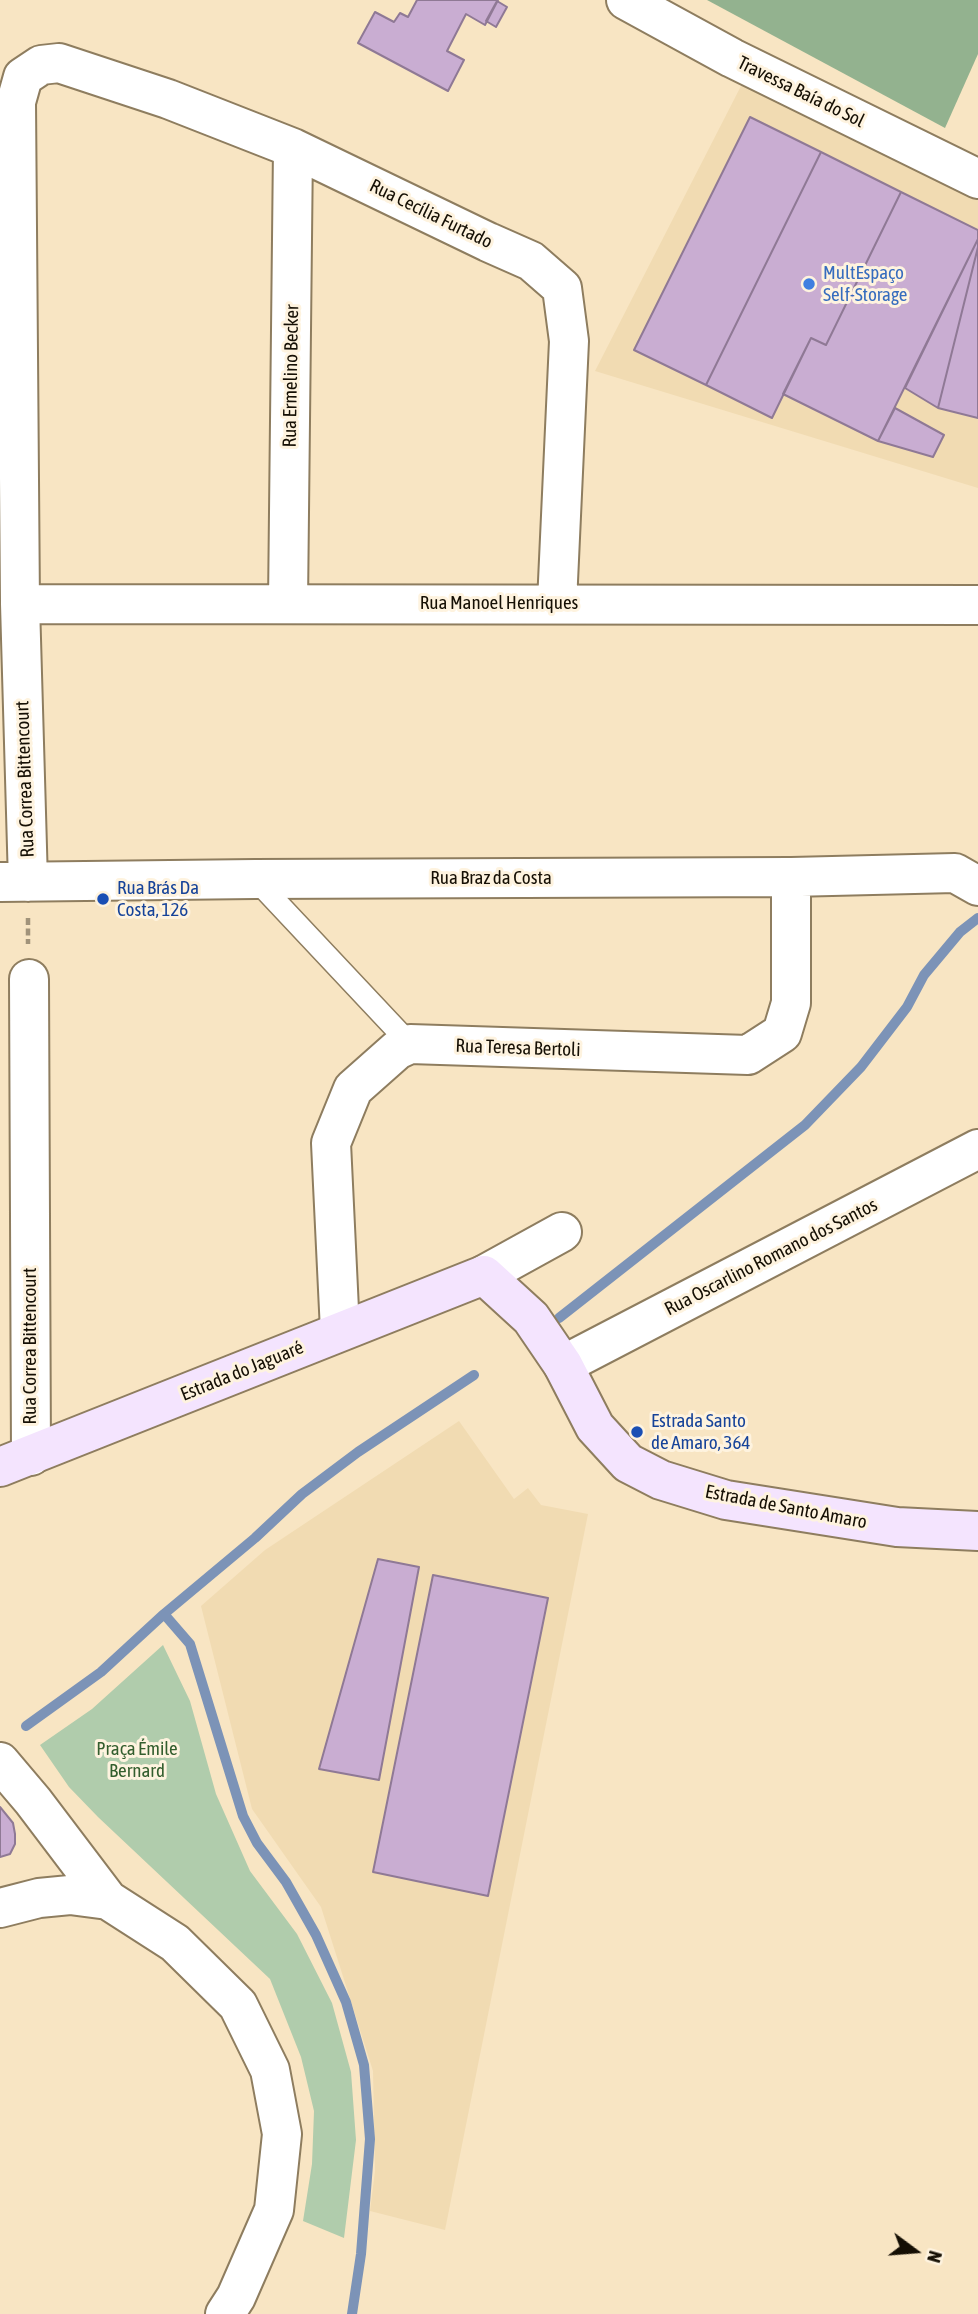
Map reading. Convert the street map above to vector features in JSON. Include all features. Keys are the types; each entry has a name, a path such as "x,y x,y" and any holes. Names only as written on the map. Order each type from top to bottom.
{"street":[{"name":"Travessa Baía do Sol","path":"626,0 732,58 978,179"},
{"name":"Rua Cecília Furtado","path":"16,102 23,77 41,65 59,63 168,99 293,148 531,261 562,288 569,341 557,603"},
{"name":"Rua Correa Bittencourt","path":"14,882 20,604 16,102"},
{"name":"Rua Ermelino Becker","path":"288,603 293,148"},
{"name":"Rua Manoel Henriques","path":"20,604 978,605"},
{"name":"Rua Braz da Costa","path":"14,882 792,877 970,869"},
{"name":"Rua Teresa Bertoli","path":"410,1044 748,1055 782,1033 791,1003 792,877"},
{"name":"Rua Correa Bittencourt","path":"15,1462 29,979"},
{"path":"340,1331 331,1143 353,1089 397,1049 410,1044"},
{"name":"Rua Oscarlino Romano dos Santos","path":"563,1365 978,1149"},
{"path":"484,1275 562,1232"},
{"name":"Estrada do Jaguaré","path":"15,1462 484,1275"},
{"name":"Estrada de Santo Amaro","path":"484,1275 531,1318 563,1365 595,1427 628,1463 661,1480 726,1500 897,1527 978,1531"},
{"path":"0,1762 108,1900 175,1943 238,2005 270,2070 282,2134 274,2210 236,2297 225,2314"},
{"path":"0,1909 38,1898 70,1895 108,1900"}],"lane":[{"path":"254,879 410,1044"}],"path":[{"name":"Rua Correa Bittencourt","path":"14,882 29,979"}],"shaded area":[{"name":"MultEspaço Self-Storage","path":"742,84 978,197 978,488 595,371"},
{"path":"459,1421 514,1499 528,1488 541,1505 588,1514 445,2230 370,2211 375,2171 373,2071 321,1907 252,1809 201,1606 265,1550"}],"green space":[{"path":"707,0 978,0 978,54 945,128"},
{"name":"Praça Émile Bernard","path":"163,1645 190,1701 216,1794 250,1871 297,1934 332,2003 351,2072 356,2140 344,2238 303,2221 312,2164 314,2111 301,2057 270,1979 98,1817 69,1787 40,1745 92,1709"}],"building":[{"path":"417,0 498,0 485,25 466,14 447,51 464,60 448,91 358,43 375,12 394,22 400,13 408,17"},
{"path":"497,1 507,7 496,27 486,21"},
{"path":"750,117 821,152 706,385 634,350"},
{"path":"821,152 901,192 826,345 811,338 772,418 706,385"},
{"path":"901,192 978,230 978,239 878,441 783,394 811,338 826,345"},
{"path":"978,239 978,247 938,408 905,388"},
{"path":"978,247 978,418 938,408"},
{"path":"895,408 944,435 933,457 878,441"},
{"path":"378,1559 419,1567 379,1780 319,1769"},
{"path":"433,1575 548,1598 488,1896 373,1872"},
{"path":"0,1807 13,1823 15,1844 10,1854 0,1857"}],"waterway":[{"path":"559,1318 805,1125 861,1067 907,1007 924,975 960,932 978,918"},
{"path":"26,1726 101,1672 302,1494 358,1452 474,1375"},
{"path":"164,1614 190,1644 243,1816 257,1843 286,1882 316,1935 346,2002 364,2065 370,2139 361,2254 352,2314"}],"place":[{"name":"MultEspaço Self-Storage","path":"809,284"},
{"name":"Rua Brás Da Costa, 126","path":"103,899"},
{"name":"Estrada Santo de Amaro, 364","path":"637,1432"}]}
